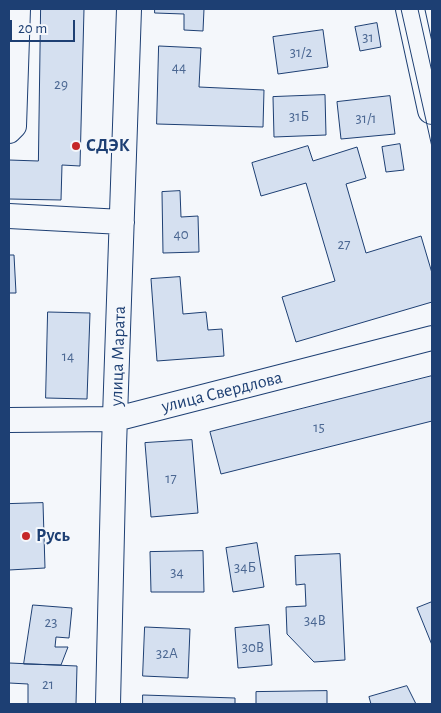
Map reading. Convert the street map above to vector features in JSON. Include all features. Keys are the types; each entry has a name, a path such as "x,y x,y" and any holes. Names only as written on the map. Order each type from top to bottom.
{"main road":[{"path":"410,9 432,110"}],"street":[{"path":"9,131 14,126 18,9"},
{"name":"улица Марата","path":"108,704 114,446 129,9"},
{"path":"9,216 122,222"},
{"name":"улица Свердлова","path":"9,420 116,419 432,338"}],"building":[{"path":"41,9 84,9 80,166 62,165 61,200 9,199 9,160 38,161"},
{"path":"155,9 204,9 203,31 184,30 184,14 155,13"},
{"path":"377,23 381,47 360,51 355,27"},
{"path":"323,30 328,67 278,74 273,37"},
{"path":"159,46 201,48 199,87 264,90 263,127 157,124"},
{"path":"325,95 326,135 274,137 273,97"},
{"path":"390,96 395,134 341,139 337,102"},
{"path":"400,144 404,170 386,172 382,147"},
{"path":"308,146 313,161 357,147 366,178 346,184 366,253 421,236 432,273 432,302 296,342 282,297 335,281 306,183 261,196 252,163"},
{"path":"180,191 181,217 198,216 199,252 163,253 162,192"},
{"path":"9,255 14,255 16,293 9,293"},
{"path":"180,277 183,314 206,312 208,330 222,329 224,356 157,361 151,279"},
{"path":"48,312 90,313 87,399 46,398"},
{"path":"432,376 432,421 221,474 210,432"},
{"path":"192,440 198,513 151,517 145,443"},
{"name":"Русь","path":"43,503 45,568 9,570 9,504"},
{"path":"257,543 264,587 233,592 226,548"},
{"path":"203,551 204,592 151,592 150,552"},
{"path":"340,554 345,660 314,662 287,634 286,607 306,606 305,584 296,585 295,556"},
{"path":"432,602 432,645 417,608"},
{"path":"33,605 72,608 69,638 56,637 55,647 68,647 61,665 24,664"},
{"path":"269,625 272,665 238,668 235,628"},
{"path":"145,627 190,629 188,678 143,676"},
{"path":"9,663 77,666 76,704 28,704 28,684 9,683"},
{"path":"407,686 416,704 371,704 369,697"},
{"path":"327,691 327,704 256,704 256,692"},
{"path":"143,695 235,698 235,704 143,704"}],"tram line":[{"path":"401,9 432,147"},
{"path":"418,9 432,72"}],"place":[{"name":"СДЭК","path":"76,146"},
{"name":"Русь","path":"26,536"}]}
